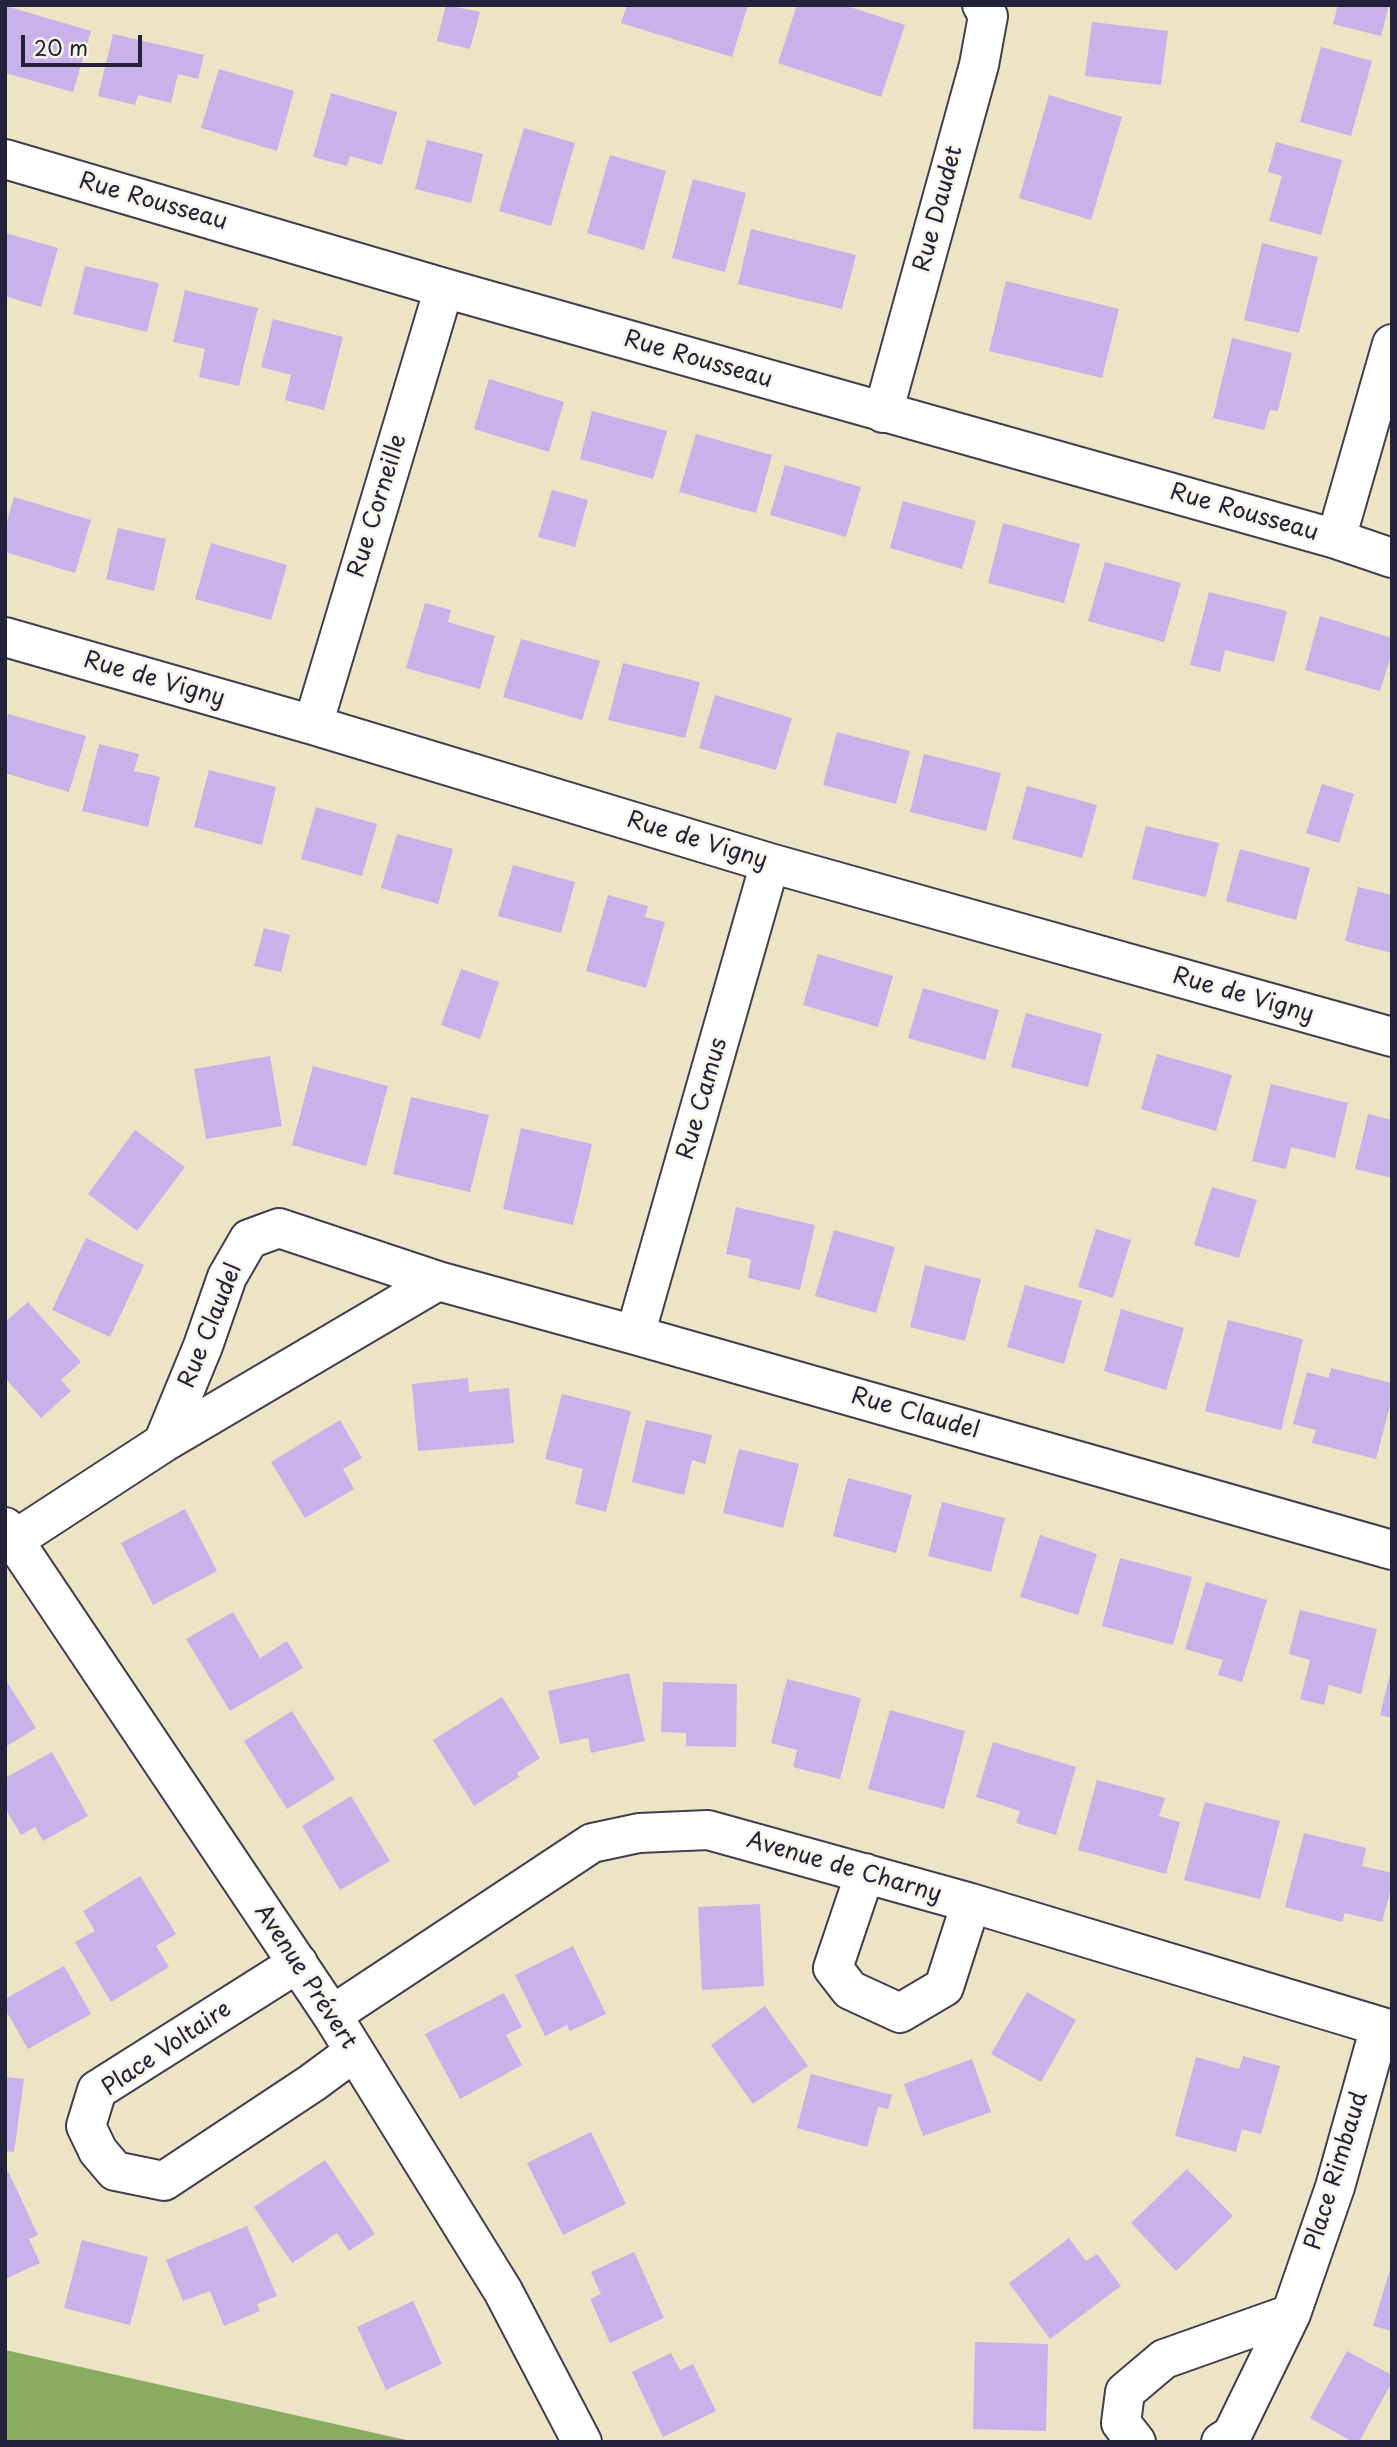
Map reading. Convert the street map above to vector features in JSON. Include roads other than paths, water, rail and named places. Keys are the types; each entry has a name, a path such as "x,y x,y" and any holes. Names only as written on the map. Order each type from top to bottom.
{"street":[{"name":"Rue Daudet","path":"883,413 979,65 988,16 982,5"},
{"name":"Rue Rousseau","path":"5,159 444,288 1336,539 1392,558"},
{"name":"Rue Corneille","path":"313,725 444,288"},
{"path":"1336,539 1392,344"},
{"name":"Rue de Vigny","path":"5,637 313,725 769,863 1392,1037"},
{"name":"Rue Camus","path":"635,1335 769,863"},
{"name":"Rue Claudel","path":"163,1443 203,1346 227,1277 249,1239 279,1228 438,1281 1392,1550"},
{"name":"Rue Claudel","path":"8,1537 438,1281"},
{"name":"Avenue Prévert","path":"8,1537 331,2015 503,2291 582,2442"},
{"name":"Avenue de Charny","path":"331,2015 592,1843 639,1833 708,1830 971,1903 1386,2028"},
{"path":"865,1873 833,1968 850,1990 901,2012 944,1987 971,1903"},
{"name":"Place Voltaire","path":"298,1963 97,2090 86,2126 98,2151 115,2171 164,2181 354,2052"},
{"name":"Place Rimbaud","path":"1221,2442 1232,2435 1291,2314 1386,2028"},
{"path":"1136,2442 1121,2423 1125,2392 1164,2359 1291,2314"}]}
